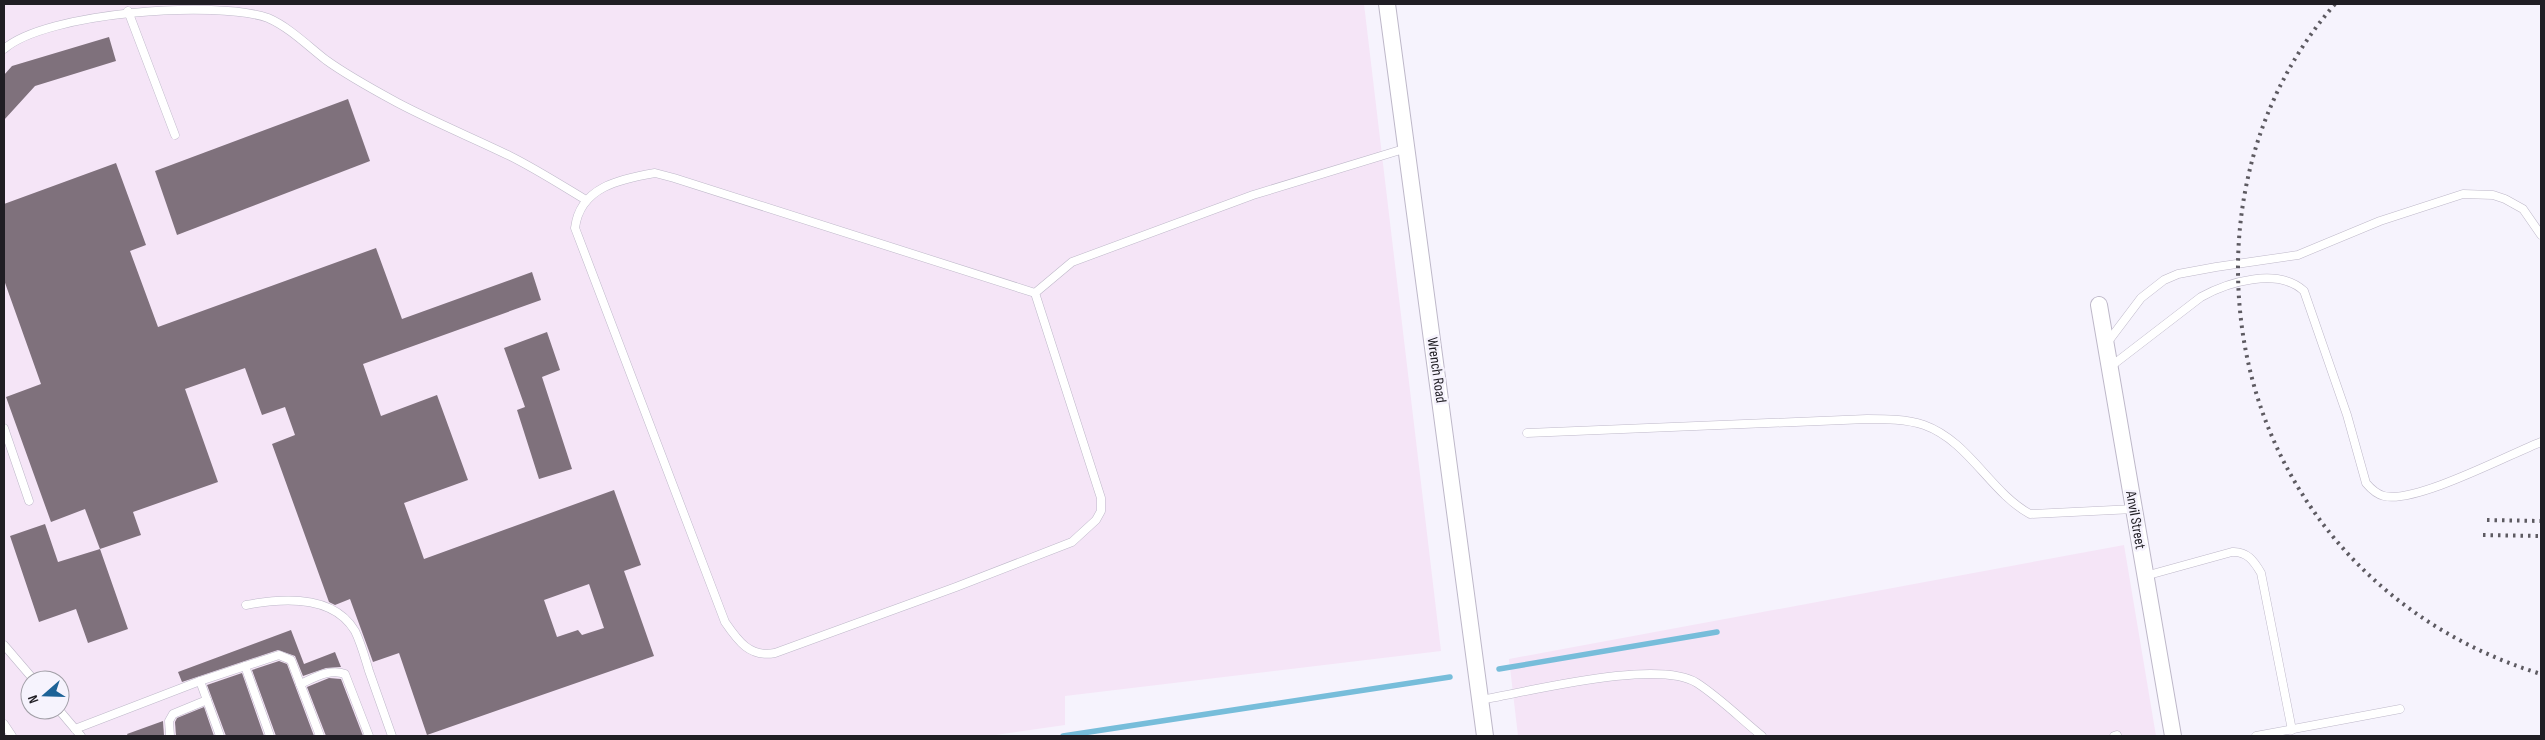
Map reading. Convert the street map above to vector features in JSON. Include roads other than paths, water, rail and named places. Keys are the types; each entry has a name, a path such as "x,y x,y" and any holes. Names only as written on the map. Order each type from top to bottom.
{"street":[{"name":"Wrench Road","path":"1388,4 1485,736"},
{"name":"Anvil Street","path":"2099,305 2173,736"}],"lane":[{"path":"4,49 23,37 47,29 84,19 128,11 175,7 220,7 269,18 328,61 398,103 512,157 586,200"},
{"path":"128,11 175,135"},
{"path":"1034,293 1072,262 1253,195 1407,148"},
{"path":"655,174 674,178 1034,293 1098,485 1101,511 1090,528 1072,542 956,587 763,655 744,644 725,622 575,228 578,214 586,200 613,182 655,174"},
{"path":"2106,344 2141,298 2164,280 2178,274 2298,255 2380,221 2464,194 2493,195 2523,208 2541,235"},
{"path":"2110,367 2201,297 2217,289 2250,280 2290,282 2304,292 2347,415 2366,483 2373,491 2384,496 2404,496 2451,481 2541,442"},
{"path":"1527,433 1867,418 1899,420 1926,426 1960,447 2016,506 2030,514 2134,509"},
{"path":"4,428 29,501"},
{"path":"2145,576 2232,552 2241,551 2254,560 2261,573 2292,730"},
{"path":"246,604 288,599 315,603 333,610 355,632 392,736"},
{"path":"4,645 25,670"},
{"path":"75,729 200,681 279,654 291,660 320,736"},
{"path":"245,666 270,736"},
{"path":"300,684 327,673 339,672 345,674 369,736"},
{"path":"1480,700 1630,674 1655,672 1682,676 1697,682 1762,736"},
{"path":"200,681 220,736"},
{"path":"170,736 169,721 173,714 207,700"},
{"path":"2256,736 2400,709"},
{"path":"67,720 82,736"},
{"path":"4,724 12,736"}],"waterway":[{"path":"1499,669 1717,632"},
{"path":"1063,736 1450,677"}],"railway":[{"path":"2335,4 2312,33 2292,63 2275,96 2251,164 2244,200 2239,236 2238,273 2244,342 2261,408 2287,468 2323,524 2367,573 2418,615 2476,649 2541,674"},
{"path":"2487,520 2541,521"},
{"path":"2483,535 2541,536"}]}
